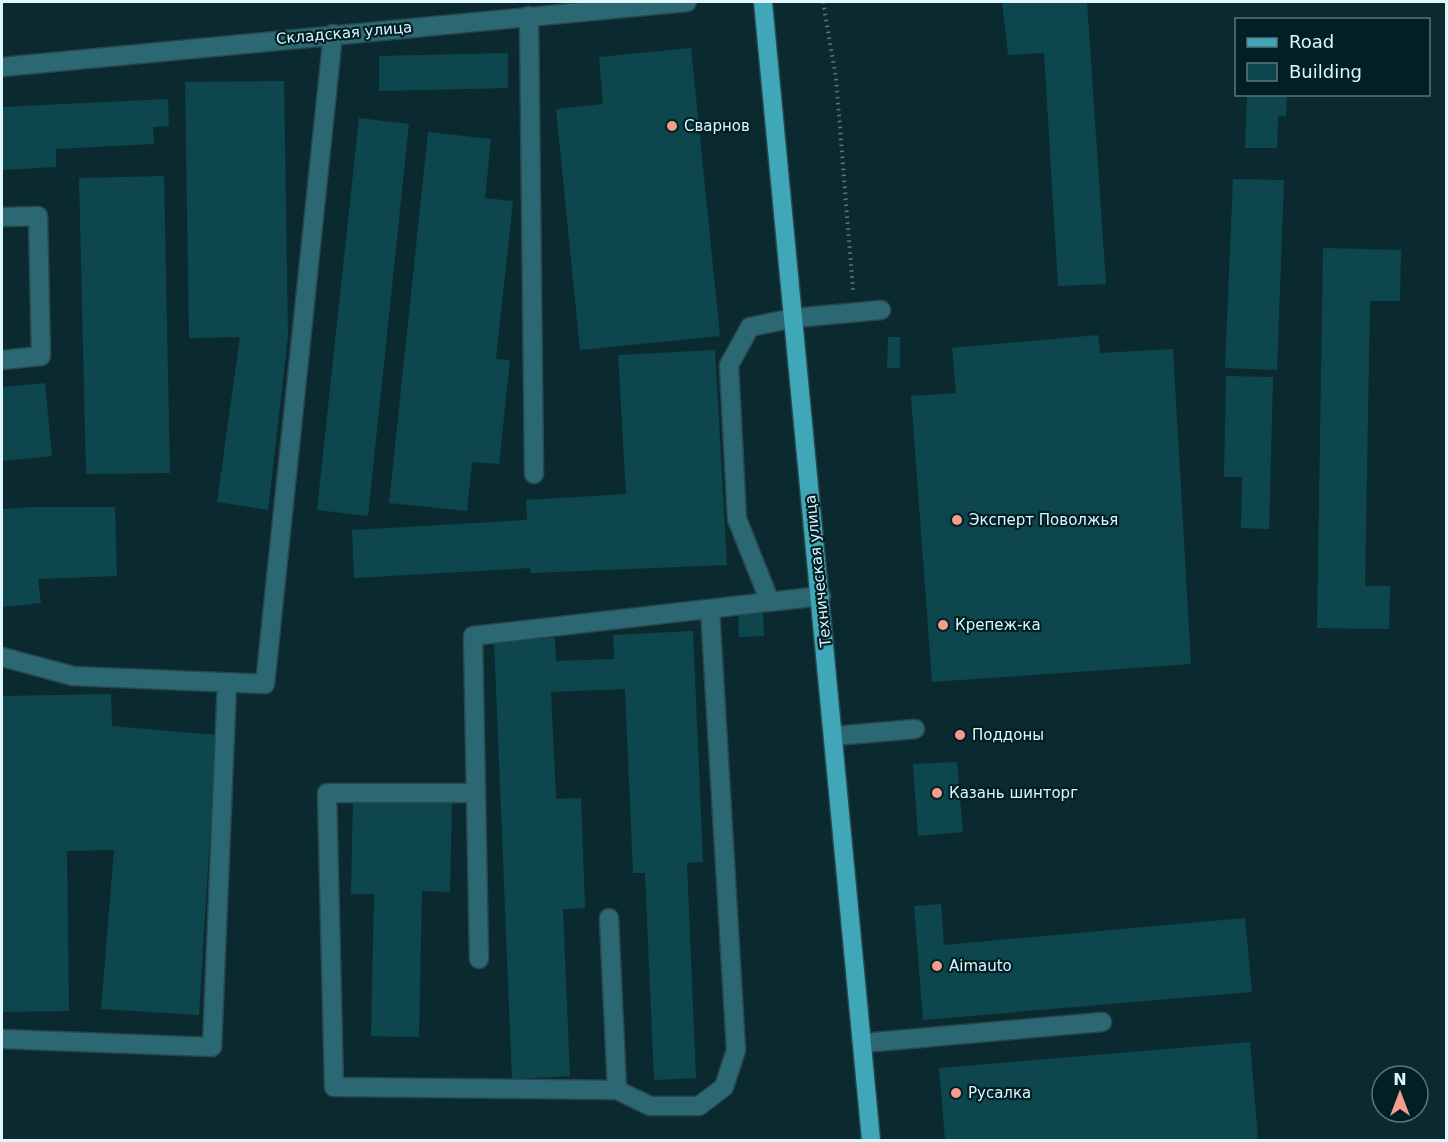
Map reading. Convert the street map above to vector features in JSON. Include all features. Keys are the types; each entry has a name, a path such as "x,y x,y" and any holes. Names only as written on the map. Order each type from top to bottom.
{"main road":[{"name":"Техническая улица","path":"763,2 871,1140"}],"lane":[{"name":"Складская улица","path":"2,67 687,2"},
{"path":"529,16 534,474"},
{"path":"2,657 73,676 265,684 333,34"},
{"path":"2,217 38,216 40,356 2,360"},
{"path":"770,602 737,519 729,365 750,327 794,318 881,310"},
{"path":"479,959 474,636 821,596"},
{"path":"476,793 327,793 334,1087 617,1090 650,1106 699,1106 724,1087 736,1050 710,609"},
{"path":"2,1039 212,1047 227,683"},
{"path":"834,736 915,729"},
{"path":"609,918 617,1090"},
{"path":"863,1043 1102,1022"}],"path":[{"path":"822,2 836,78 854,312"}],"building":[{"path":"1002,2 1087,2 1106,284 1058,286 1044,53 1008,55"},
{"path":"691,48 720,336 580,350 556,109 603,104 599,57"},
{"path":"508,53 508,88 379,91 379,56"},
{"path":"284,81 288,337 268,510 217,502 240,337 189,338 185,82"},
{"path":"1247,96 1287,96 1286,116 1278,116 1277,148 1245,148"},
{"path":"168,99 169,126 153,127 154,144 56,149 56,167 2,170 2,107"},
{"path":"359,118 409,124 368,516 317,510"},
{"path":"428,132 491,139 485,198 513,201 496,359 510,360 499,464 472,462 467,511 389,503"},
{"path":"164,176 170,473 86,474 79,178"},
{"path":"1233,179 1284,180 1277,370 1225,368"},
{"path":"1323,248 1401,250 1400,301 1370,301 1365,586 1390,586 1389,629 1317,628"},
{"path":"1098,335 1100,353 1173,349 1191,664 932,682 911,396 956,393 952,348"},
{"path":"888,337 900,337 900,368 887,368"},
{"path":"715,350 727,565 531,573 530,568 354,578 352,530 527,520 526,500 626,494 618,355"},
{"path":"1226,376 1273,377 1269,529 1241,528 1242,477 1224,477"},
{"path":"45,383 52,456 2,461 2,387"},
{"path":"115,507 117,576 38,579 41,603 2,607 2,509"},
{"path":"763,611 764,636 739,637 738,612"},
{"path":"693,631 703,862 687,863 696,1078 654,1080 645,873 633,873 625,689 551,692 556,799 581,798 585,908 563,909 570,1076 512,1079 494,640 555,638 556,661 614,659 613,635"},
{"path":"111,694 112,726 216,735 199,1015 101,1009 114,850 67,851 69,1011 2,1012 2,696"},
{"path":"957,762 963,832 918,836 913,764"},
{"path":"353,796 452,798 450,892 422,891 419,1037 371,1036 374,894 351,894"},
{"path":"941,904 944,945 1245,918 1252,992 923,1020 914,906"},
{"path":"1250,1042 1258,1140 945,1140 939,1068"}],"place":[{"name":"Сварнов","path":"672,126"},
{"name":"Эксперт Поволжья","path":"957,520"},
{"name":"Крепеж-ка","path":"943,625"},
{"name":"Поддоны","path":"960,735"},
{"name":"Казань шинторг","path":"937,793"},
{"name":"Aimauto","path":"937,966"},
{"name":"Русалка","path":"956,1093"}]}
